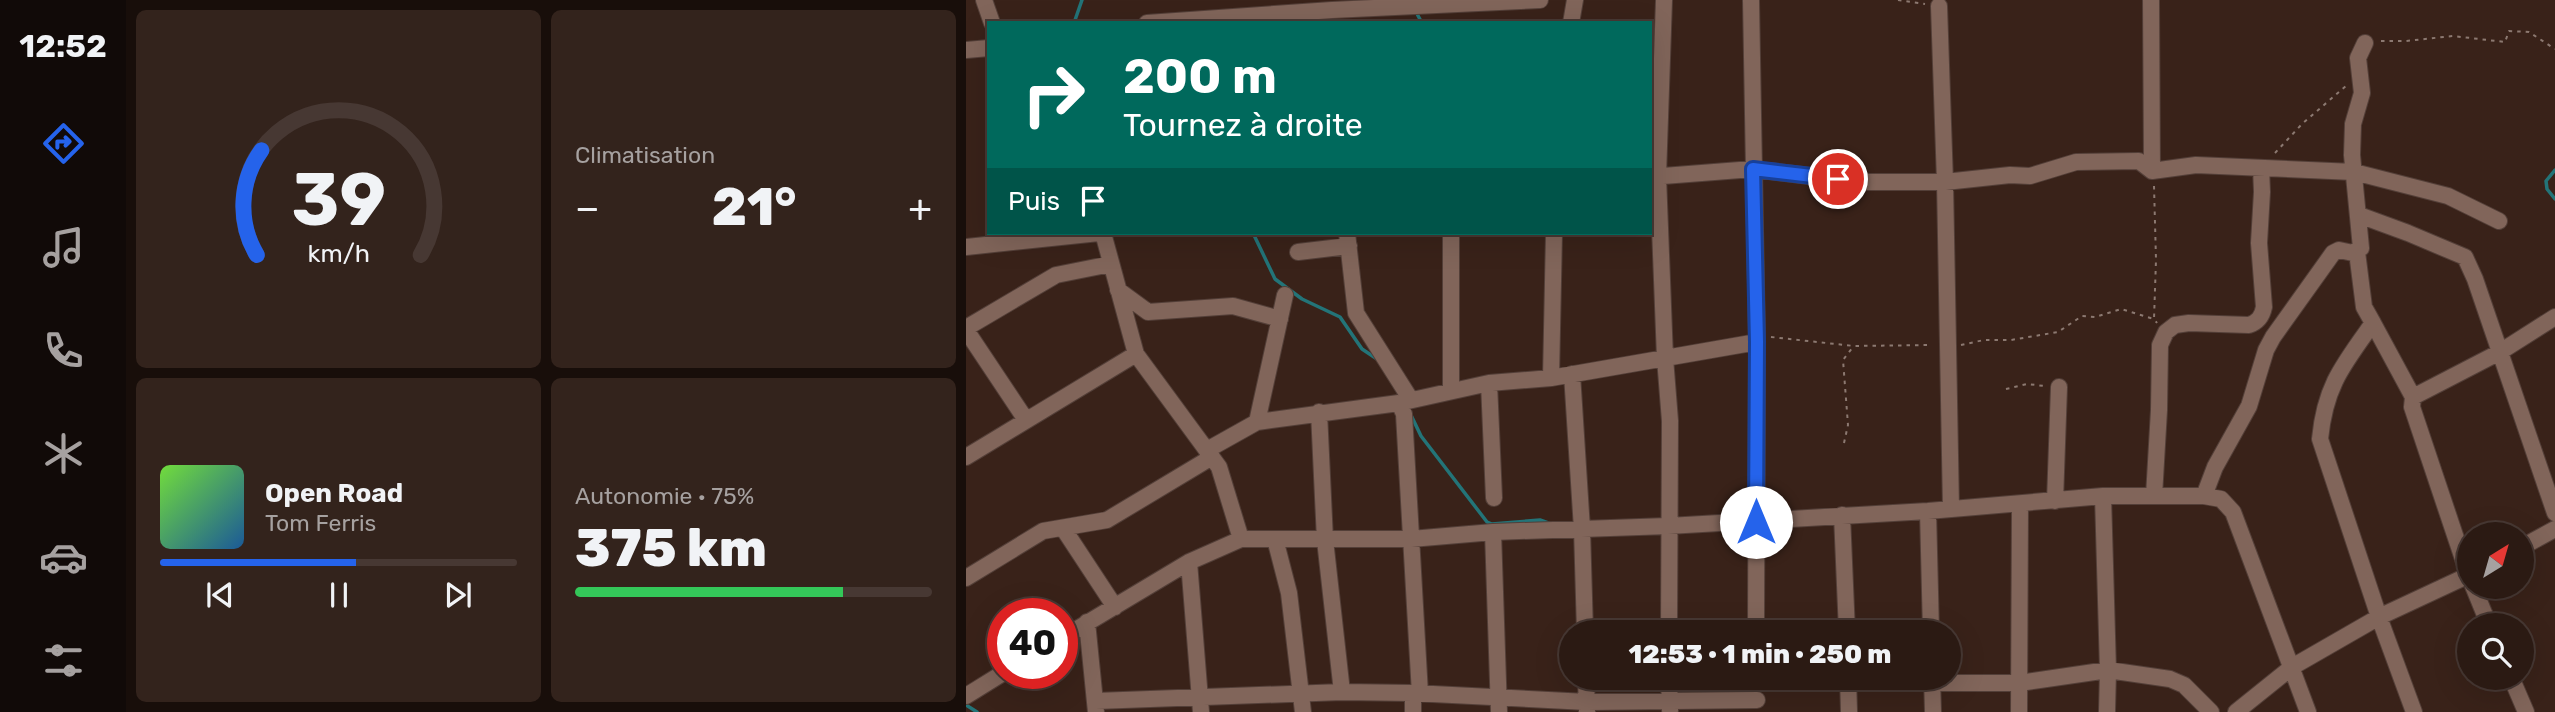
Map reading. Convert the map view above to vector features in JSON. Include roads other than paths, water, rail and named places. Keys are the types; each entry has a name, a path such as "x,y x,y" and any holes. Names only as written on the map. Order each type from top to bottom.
{"street":[{"path":"984,0 991,21"},
{"path":"1167,21 1313,6 1332,16 1422,3 1540,0"},
{"path":"1571,21 1575,0"},
{"path":"1664,0 1654,177 1670,421 1669,620"},
{"path":"1751,0 1757,342 1756,620"},
{"path":"2151,0 2152,171"},
{"path":"1939,6 1951,509"},
{"path":"2365,43 2358,58 2362,93 2353,124 2361,248 2357,252 2364,307 2413,397 2412,407 2457,540"},
{"path":"966,50 987,48"},
{"path":"1654,177 1753,169 1859,182 1945,182 2030,176 2076,162 2139,161 2152,171 2196,165 2261,167 2354,172 2448,196 2499,221"},
{"path":"2154,496 2160,410 2160,345 2166,332 2175,325 2189,323 2249,326 2262,316 2264,307 2259,243 2261,167"},
{"path":"2359,215 2465,257 2475,279 2555,513"},
{"path":"966,247 1082,235"},
{"path":"1102,235 1136,355 1219,467 1241,539"},
{"path":"1451,235 1451,390"},
{"path":"1551,378 1554,235"},
{"path":"1298,252 1348,239 1356,313 1405,401 1417,693 1413,712"},
{"path":"2204,495 2215,467 2249,406 2266,350 2273,337 2333,253 2339,250 2357,252"},
{"path":"1026,420 966,329 1056,275 1111,264"},
{"path":"1118,290 1148,312 1233,306 1280,319"},
{"path":"1257,422 1285,295"},
{"path":"2413,397 2500,352 2555,317"},
{"path":"2374,323 2339,371 2323,411 2320,439 2379,617 2414,712"},
{"path":"966,578 1043,531 1107,520 1257,422 1405,401 1489,383 1551,378 1757,342"},
{"path":"966,457 1136,355"},
{"path":"1573,374 1585,620"},
{"path":"1489,383 1494,498"},
{"path":"2054,500 2059,387"},
{"path":"1319,412 1325,540 1342,692"},
{"path":"1078,628 1189,562 1241,539 1411,539 1493,532 1756,522 2103,496 2204,495 2221,499 2233,512 2308,712"},
{"path":"2103,496 2107,712"},
{"path":"2019,712 2020,504"},
{"path":"1928,511 1931,620"},
{"path":"1842,515 1846,620"},
{"path":"1063,528 1115,607"},
{"path":"2534,540 2555,529"},
{"path":"1493,532 1499,705"},
{"path":"1275,539 1289,593 1303,712"},
{"path":"1189,562 1201,712"},
{"path":"2236,712 2292,667 2379,617 2457,581"},
{"path":"1087,622 1096,706 1200,695 1302,692 1417,693 1499,705 1757,706"},
{"path":"1961,682 2019,683 2108,670 2170,679 2184,685 2211,712"},
{"path":"966,696 987,683"},
{"path":"1848,690 1849,712"},
{"path":"1932,690 1933,712"},
{"path":"2517,690 2526,712"}],"waterway":[{"path":"1075,21 1082,0"},
{"path":"1416,12 1421,21"},
{"path":"2555,170 2546,181 2547,189 2555,199"},
{"path":"1254,235 1275,279 1302,299 1340,317 1362,349 1377,359"},
{"path":"1410,413 1421,436 1487,522 1492,524 1540,520 1551,524"},
{"path":"966,705 977,712"}]}
